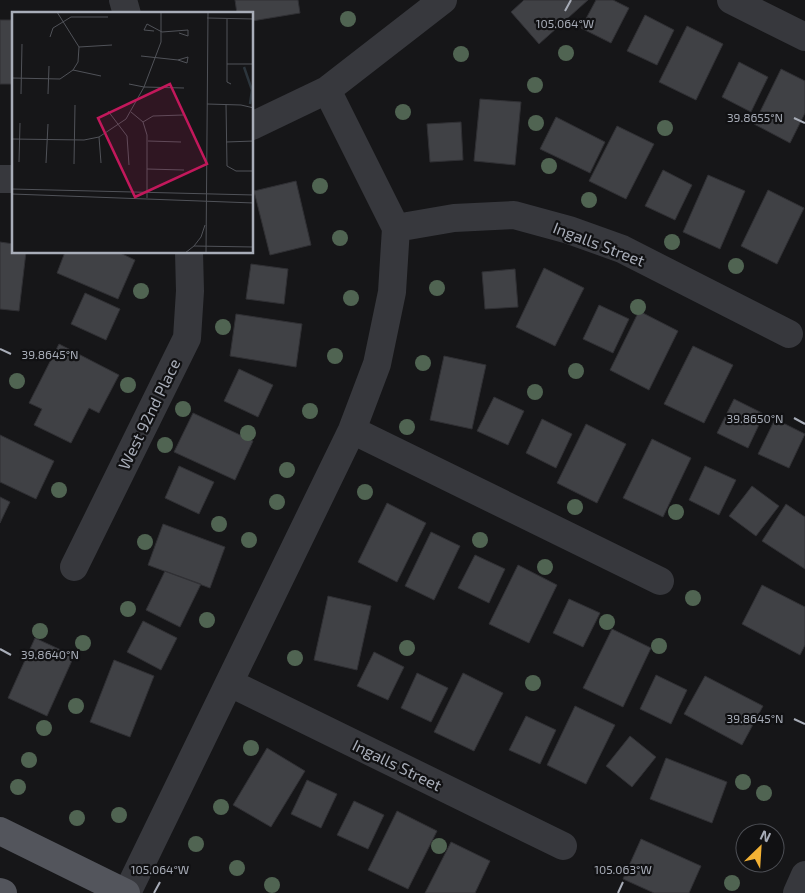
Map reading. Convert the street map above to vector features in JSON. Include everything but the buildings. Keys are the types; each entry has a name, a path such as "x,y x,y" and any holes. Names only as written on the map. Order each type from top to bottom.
{"main road":[{"path":"0,831 127,893"}],"street":[{"path":"254,125 327,90 443,0"},
{"path":"731,0 805,37"},
{"path":"127,893 352,430 377,364 392,292 396,228 327,90"},
{"name":"Ingalls Street","path":"396,228 454,218 514,215 569,230 622,249 788,334"},
{"name":"West 92nd Place","path":"74,567 187,338 190,292 189,254"},
{"path":"352,430 660,582"},
{"name":"Ingalls Street","path":"230,683 564,846"},
{"path":"797,893 805,876"}]}
